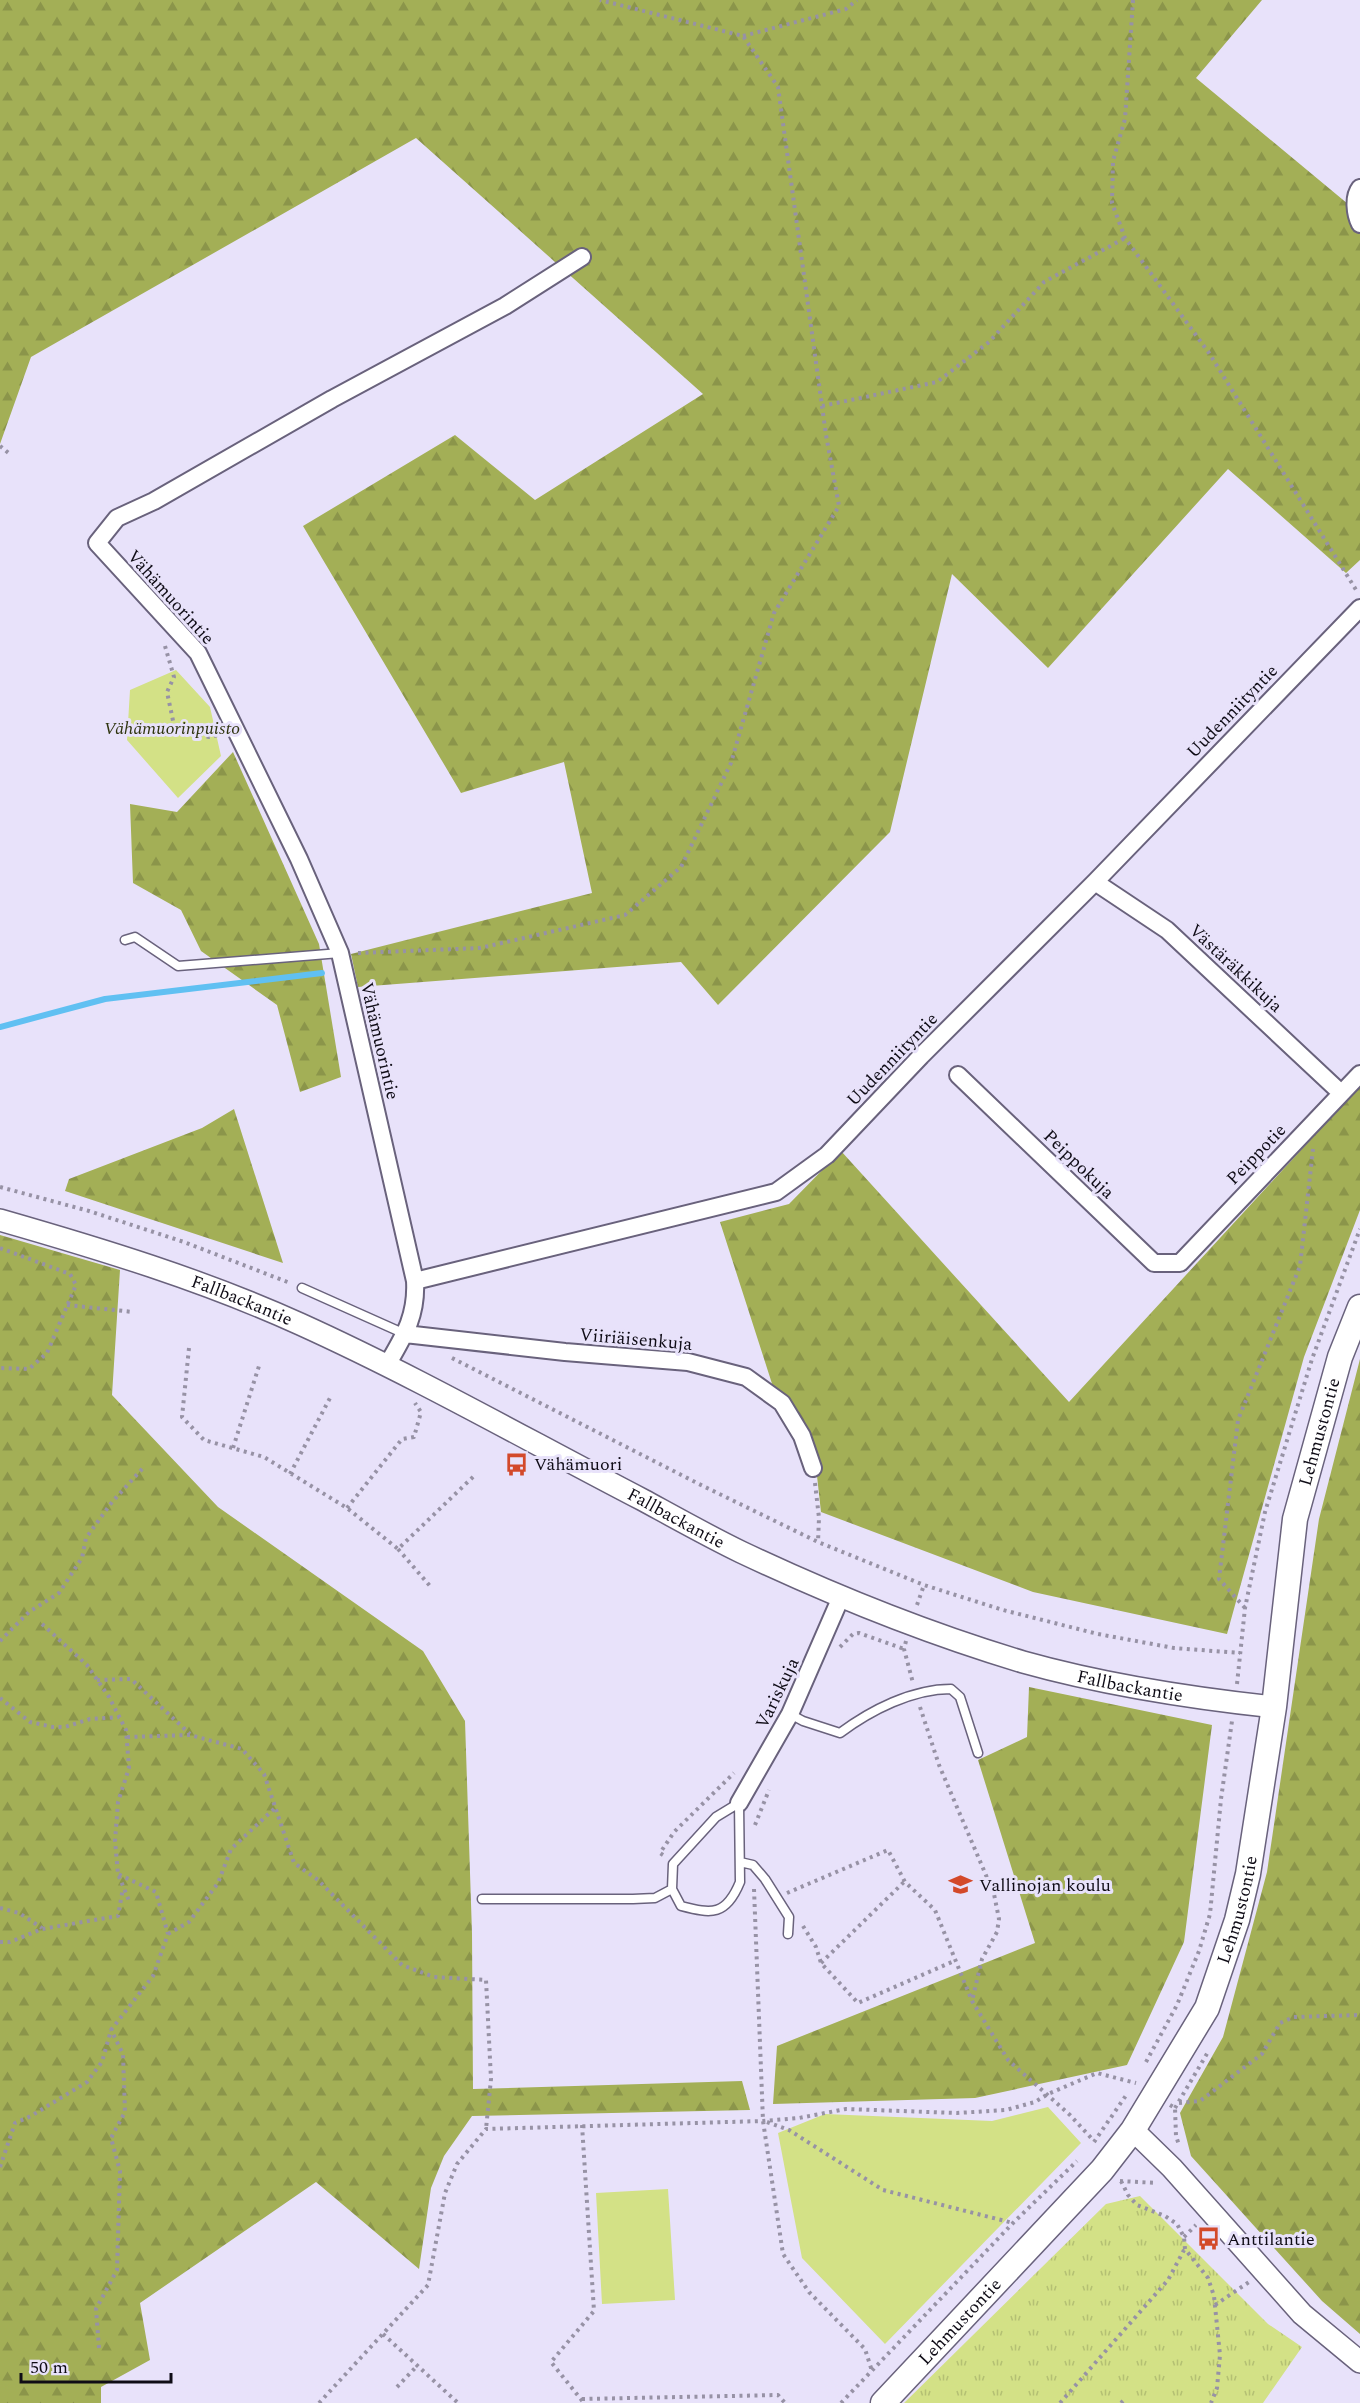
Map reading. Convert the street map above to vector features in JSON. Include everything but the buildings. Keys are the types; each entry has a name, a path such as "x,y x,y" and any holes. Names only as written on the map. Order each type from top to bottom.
{"main road":[{"name":"Lehmustontie","path":"883,2403 1102,2170 1133,2130 1207,2008 1223,1966 1248,1874 1274,1707 1294,1519 1340,1357 1360,1307"}],"street":[{"path":"1360,188 1357,192 1356,215 1360,224"},
{"name":"Vähämuorintie","path":"415,1281 340,953 299,859 198,653 97,543 117,518 154,501 332,399 506,306 582,257"},
{"name":"Uudenniityntie","path":"415,1281 776,1192 827,1155 930,1047 1095,882 1356,611"},
{"name":"Västäräkkikuja","path":"1095,882 1167,930 1341,1093"},
{"name":"Peippokuja","path":"958,1074 1154,1263 1180,1263"},
{"name":"Peippotie","path":"1180,1263 1360,1074"},
{"name":"Fallbackantie","path":"0,1220 78,1242 273,1312 387,1365 738,1551 911,1625 1025,1662 1140,1688 1274,1707"},
{"path":"387,1365 405,1334 416,1301 415,1281"},
{"name":"Viiriäisenkuja","path":"405,1334 554,1351 688,1362 746,1377 782,1403 802,1436 813,1468"},
{"name":"Variskuja","path":"739,1803 790,1714 841,1597"},
{"path":"1133,2130 1172,2168 1302,2314 1360,2362"}],"lane":[{"path":"125,940 135,937 178,966 340,953"},
{"path":"302,1288 405,1334"},
{"path":"790,1714 803,1721 840,1732 863,1715 916,1694 951,1689 960,1697 978,1753"},
{"path":"739,1803 740,1882 736,1892 722,1909 706,1912 681,1906 672,1889 673,1864 716,1817 739,1803"},
{"path":"740,1862 753,1865 765,1879 789,1917 788,1934"},
{"path":"482,1899 656,1898 672,1889"}],"path":[{"path":"600,0 743,36 846,9 857,0"},
{"path":"1133,0 1125,119 1113,161 1112,203 1125,238 1209,352 1360,596"},
{"path":"340,953 480,948 625,915 681,867 731,763 774,613 839,506 822,406 778,87 743,36"},
{"path":"822,406 937,382 989,342 1044,282 1125,238"},
{"path":"0,446 11,455"},
{"path":"165,644 174,676 167,692 175,730 209,737 238,732"},
{"path":"1245,1608 1220,1579 1238,1420 1300,1266 1317,1119"},
{"path":"0,1187 89,1211 184,1242 302,1288"},
{"name":"Lehmustontie","path":"818,1542 924,1585 1002,1610 1174,1648 1240,1653 1245,1608 1272,1490 1312,1359 1360,1229"},
{"path":"0,1248 70,1274 76,1285 47,1353 29,1369 0,1368"},
{"path":"67,1305 133,1311"},
{"path":"189,1348 182,1417 204,1440 264,1457 347,1508 398,1550 430,1586"},
{"path":"443,1353 818,1542 819,1518 813,1468"},
{"path":"233,1448 259,1366"},
{"path":"290,1473 331,1396"},
{"path":"347,1508 402,1439 414,1437"},
{"path":"0,1641 29,1612 59,1593 82,1558 86,1538 112,1502 143,1468"},
{"path":"398,1550 475,1474"},
{"path":"42,1624 87,1665 126,1730 129,1768 118,1802 115,1841 118,1875 129,1903"},
{"path":"822,1645 836,1652 852,1634 859,1634 904,1649 939,1765 994,1894 999,1919 997,1932 982,1959 972,2001"},
{"path":"97,1680 131,1679 190,1735"},
{"path":"768,1713 778,1691"},
{"path":"0,1698 30,1722 53,1727 65,1727 90,1719 119,1716"},
{"path":"127,1737 190,1735 242,1749 264,1774 294,1863 318,1880 402,1965 434,1977 486,1980 490,2079 486,2128 457,2164 446,2193 428,2284 319,2403"},
{"path":"1146,2063 1177,2005 1199,1951 1210,1914 1221,1799 1229,1744"},
{"path":"673,1864 660,1853 670,1839 741,1765"},
{"path":"754,1830 756,1817 772,1785"},
{"path":"168,1934 189,1922 218,1883 231,1849 275,1808"},
{"path":"783,1895 888,1850 904,1882 935,1910 972,2001 1008,2060 1048,2094 1095,2141"},
{"path":"753,1865 763,2121 783,2254 809,2292 865,2349 872,2371"},
{"path":"0,2167 15,2123 31,2116 87,2082 102,2062 111,2030 153,1976 168,1934 156,1892 118,1875"},
{"path":"821,1963 904,1882"},
{"path":"0,1942 10,1942 42,1929 118,1916 123,1888"},
{"path":"0,1908 20,1913 42,1929"},
{"path":"800,1921 816,1947 821,1963 858,2003 954,1960"},
{"path":"1179,2103 1200,2101 1262,2054 1280,2024 1294,2017 1360,2015"},
{"path":"99,2348 96,2309 117,2270 120,2171 111,2138 125,2112 123,2054 111,2030"},
{"path":"1175,2108 1209,2050"},
{"path":"486,2128 763,2121 800,2118 846,2109 957,2114 1006,2110 1035,2102 1097,2073 1136,2082"},
{"path":"1089,2147 1141,2073"},
{"path":"763,2121 789,2130 883,2190 1013,2223"},
{"path":"582,2124 594,2311 551,2362 583,2401 778,2395 785,2403"},
{"path":"841,2403 1013,2223 1084,2154"},
{"path":"1060,2403 1168,2280 1185,2249 1184,2237 1177,2224 1165,2216 1137,2205 1128,2196 1120,2181"},
{"path":"1184,2237 1196,2225"},
{"path":"1185,2249 1208,2278 1215,2306 1220,2355 1217,2388 1211,2403"},
{"path":"1215,2306 1249,2282"},
{"path":"383,2334 458,2403"},
{"path":"397,2387 417,2366"},
{"path":"692,2403 693,2397"}],"green space":[{"path":"0,0 1262,0 1196,78 1360,214 1360,560 1346,573 1228,469 1048,668 952,574 890,832 718,1005 681,962 358,987 351,954 592,893 564,762 461,793 303,526 455,435 535,500 703,394 416,138 31,357 0,444"},
{"name":"Vähämuorinpuisto","path":"176,670 210,707 221,756 178,798 127,740 130,690"},
{"path":"233,752 319,944 341,1077 300,1092 277,1005 201,951 181,910 133,883 130,804 177,812"},
{"path":"1360,1086 1360,1210 1304,1357 1227,1634 1033,1592 821,1512 816,1467 775,1393 720,1222 789,1204 841,1151 1069,1402"},
{"path":"234,1109 283,1263 65,1191 69,1179 202,1128"},
{"path":"0,1235 120,1270 112,1395 218,1507 423,1651 465,1721 472,1933 473,2089 742,2081 750,2110 472,2116 444,2156 431,2188 419,2269 316,2182 140,2303 150,2360 101,2387 101,2403 0,2403"},
{"path":"1360,1359 1360,2334 1322,2301 1191,2156 1180,2113 1223,2037 1267,1872 1319,1519"},
{"path":"1029,1687 1212,1725 1184,1942 1127,2065 975,2098 773,2104 777,2046 1035,1943 978,1760 1027,1737"},
{"path":"1048,2107 1081,2143 885,2344 802,2258 778,2133 825,2114 992,2121"},
{"path":"668,2189 675,2300 602,2304 596,2193"},
{"path":"1140,2196 1268,2324 1302,2347 1263,2403 904,2403 1106,2204"}],"waterway":[{"path":"0,1027 105,999 322,973"}],"place":[{"name":"Vähämuori","path":"516,1464"},
{"name":"Vallinojan koulu","path":"961,1885"},
{"name":"Anttilantie","path":"1209,2239"}]}
